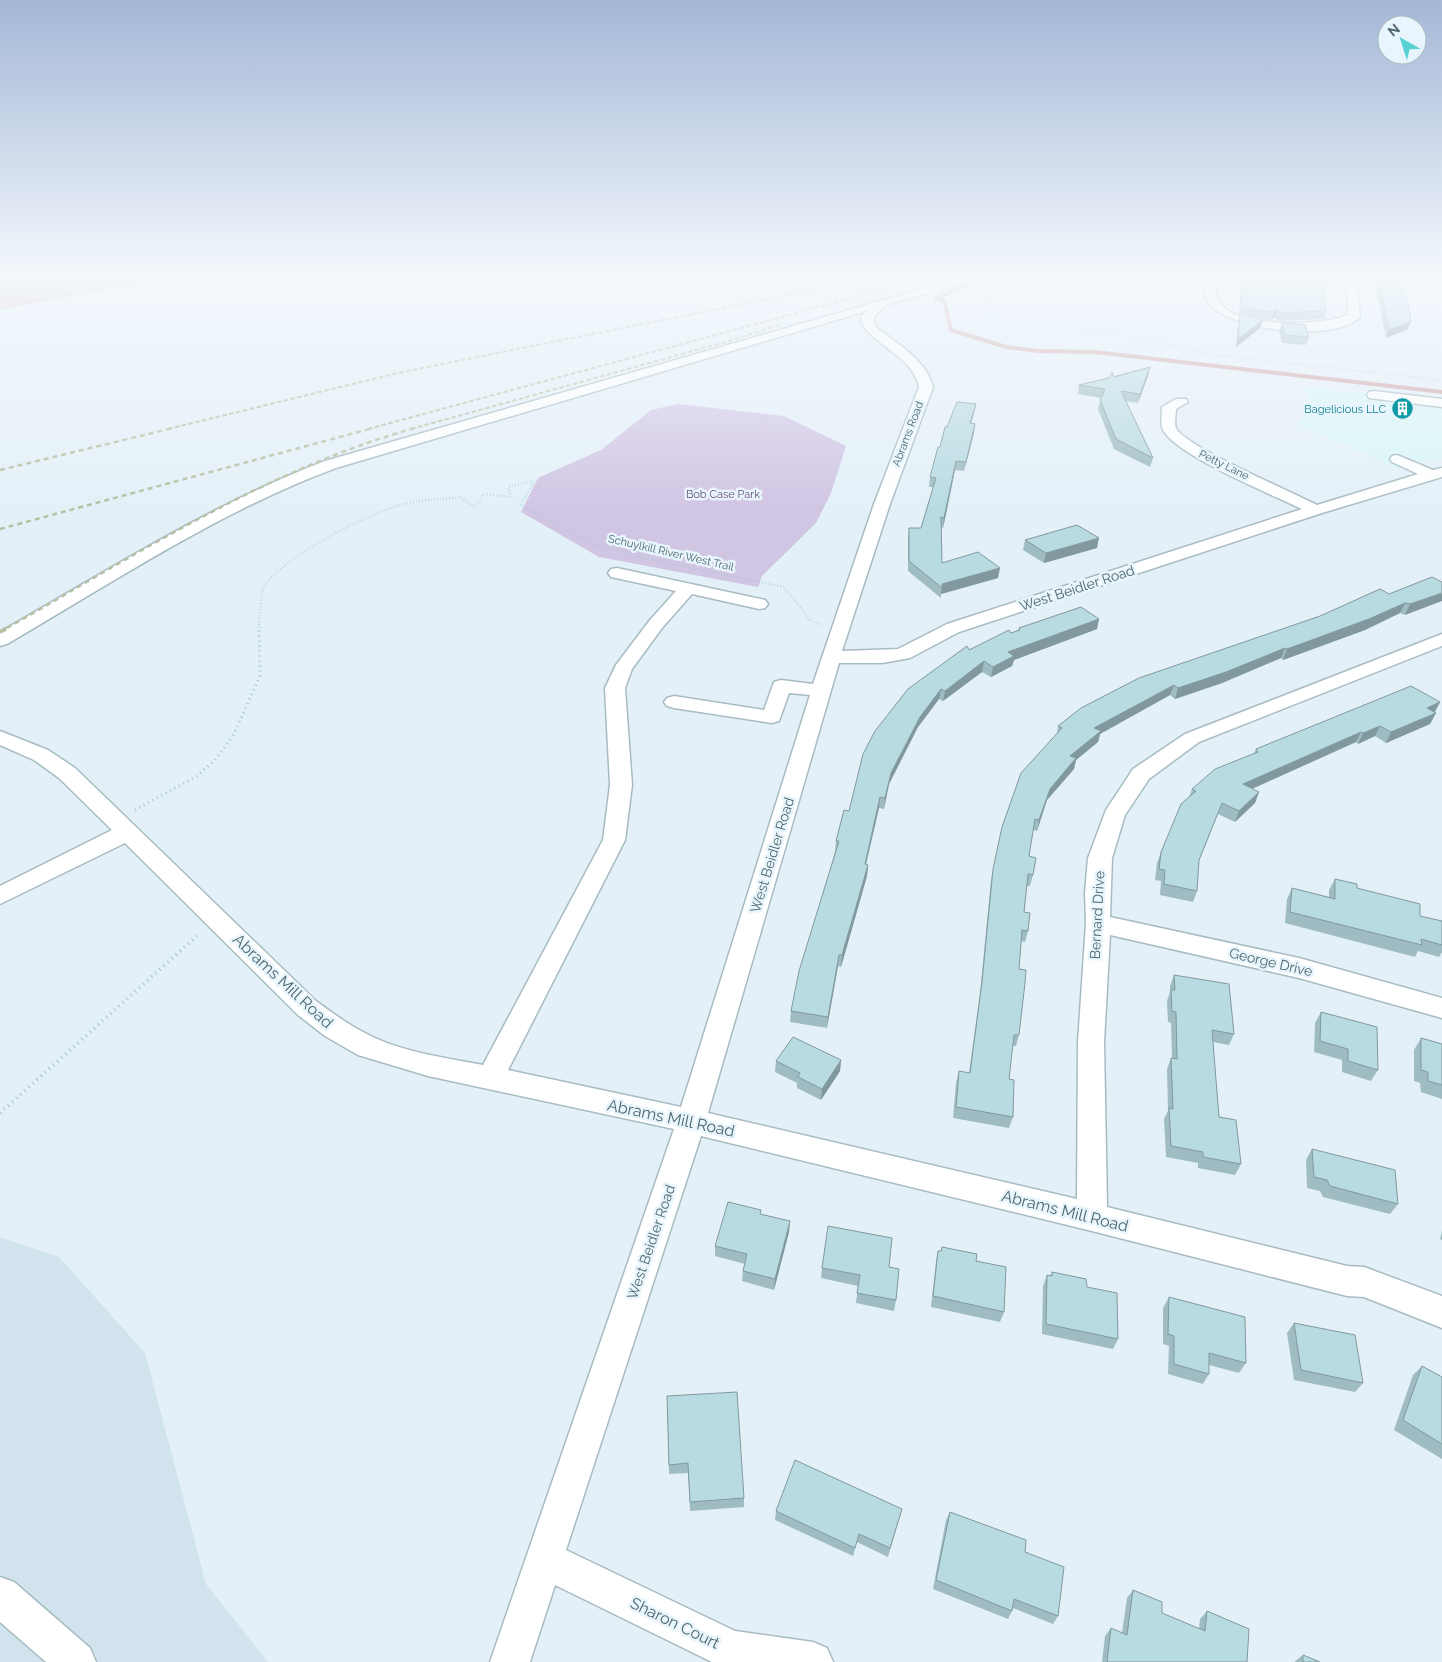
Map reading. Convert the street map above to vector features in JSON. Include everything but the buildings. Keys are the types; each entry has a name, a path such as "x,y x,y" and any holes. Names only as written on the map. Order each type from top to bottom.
{"street":[{"path":"0,640 191,531 247,501 309,473 371,451 707,354"},
{"name":"Abrams Road","path":"832,657 840,627 882,504 926,387 926,380 917,367 900,354"},
{"path":"1374,395 1442,403"},
{"name":"Petty Lane","path":"1181,402 1169,407 1168,428 1177,438 1202,454 1316,510"},
{"path":"1397,459 1437,473"},
{"name":"West Beidler Road","path":"510,1662 691,1121 832,657 882,657 903,654 953,628 1316,510 1437,473"},
{"path":"617,573 759,604"},
{"path":"490,1078 614,840 621,784 615,688 623,669 656,624 687,589"},
{"name":"Bernard Drive","path":"1092,1217 1091,1042 1098,922 1096,893 1100,858 1114,815 1145,770 1178,746 1214,728 1442,640"},
{"path":"674,702 772,717 781,686 821,691"},
{"name":"Abrams Mill Road","path":"0,737 41,755 131,821 286,988 334,1029 368,1047 428,1065 691,1121 1092,1217 1347,1281 1364,1282 1442,1312"},
{"path":"0,896 131,821"},
{"name":"George Drive","path":"1098,922 1299,968 1442,1008"},
{"name":"Sharon Court","path":"544,1559 732,1651 813,1662"},
{"path":"0,1596 76,1662"}],"path":[{"path":"1207,354 1442,380"},
{"name":"Schuylkill River West Trail","path":"131,821 197,776 214,760 233,736 260,676 259,624 264,587 272,576 280,568 336,532 389,507 460,497 474,506 478,505 483,494 488,493 505,499 511,497 508,486 532,481 534,482 520,505 592,544 639,557 784,587 811,621 840,627"},
{"path":"0,1113 197,936"}],"shaded area":[{"path":"1305,388 1442,398 1442,457 1398,469 1296,423 1311,410"},
{"path":"0,1237 59,1257 145,1353 206,1584 268,1662 0,1662"}],"green space":[{"name":"Bob Case Park","path":"678,404 784,416 846,446 831,493 816,523 762,576 758,587 599,557 521,512 538,478 601,450 651,410"}],"waterway":[{"path":"1109,354 1442,392"}],"railway":[{"path":"168,429 398,373 495,354"},
{"path":"368,429 647,354"},
{"path":"411,429 684,354"},
{"path":"0,470 173,428"},
{"path":"0,529 373,428"},
{"path":"7,628 205,515 308,466 361,445 415,428"},
{"path":"0,632 9,627"}],"place":[{"name":"Bagelicious LLC","path":"1402,409"}]}
